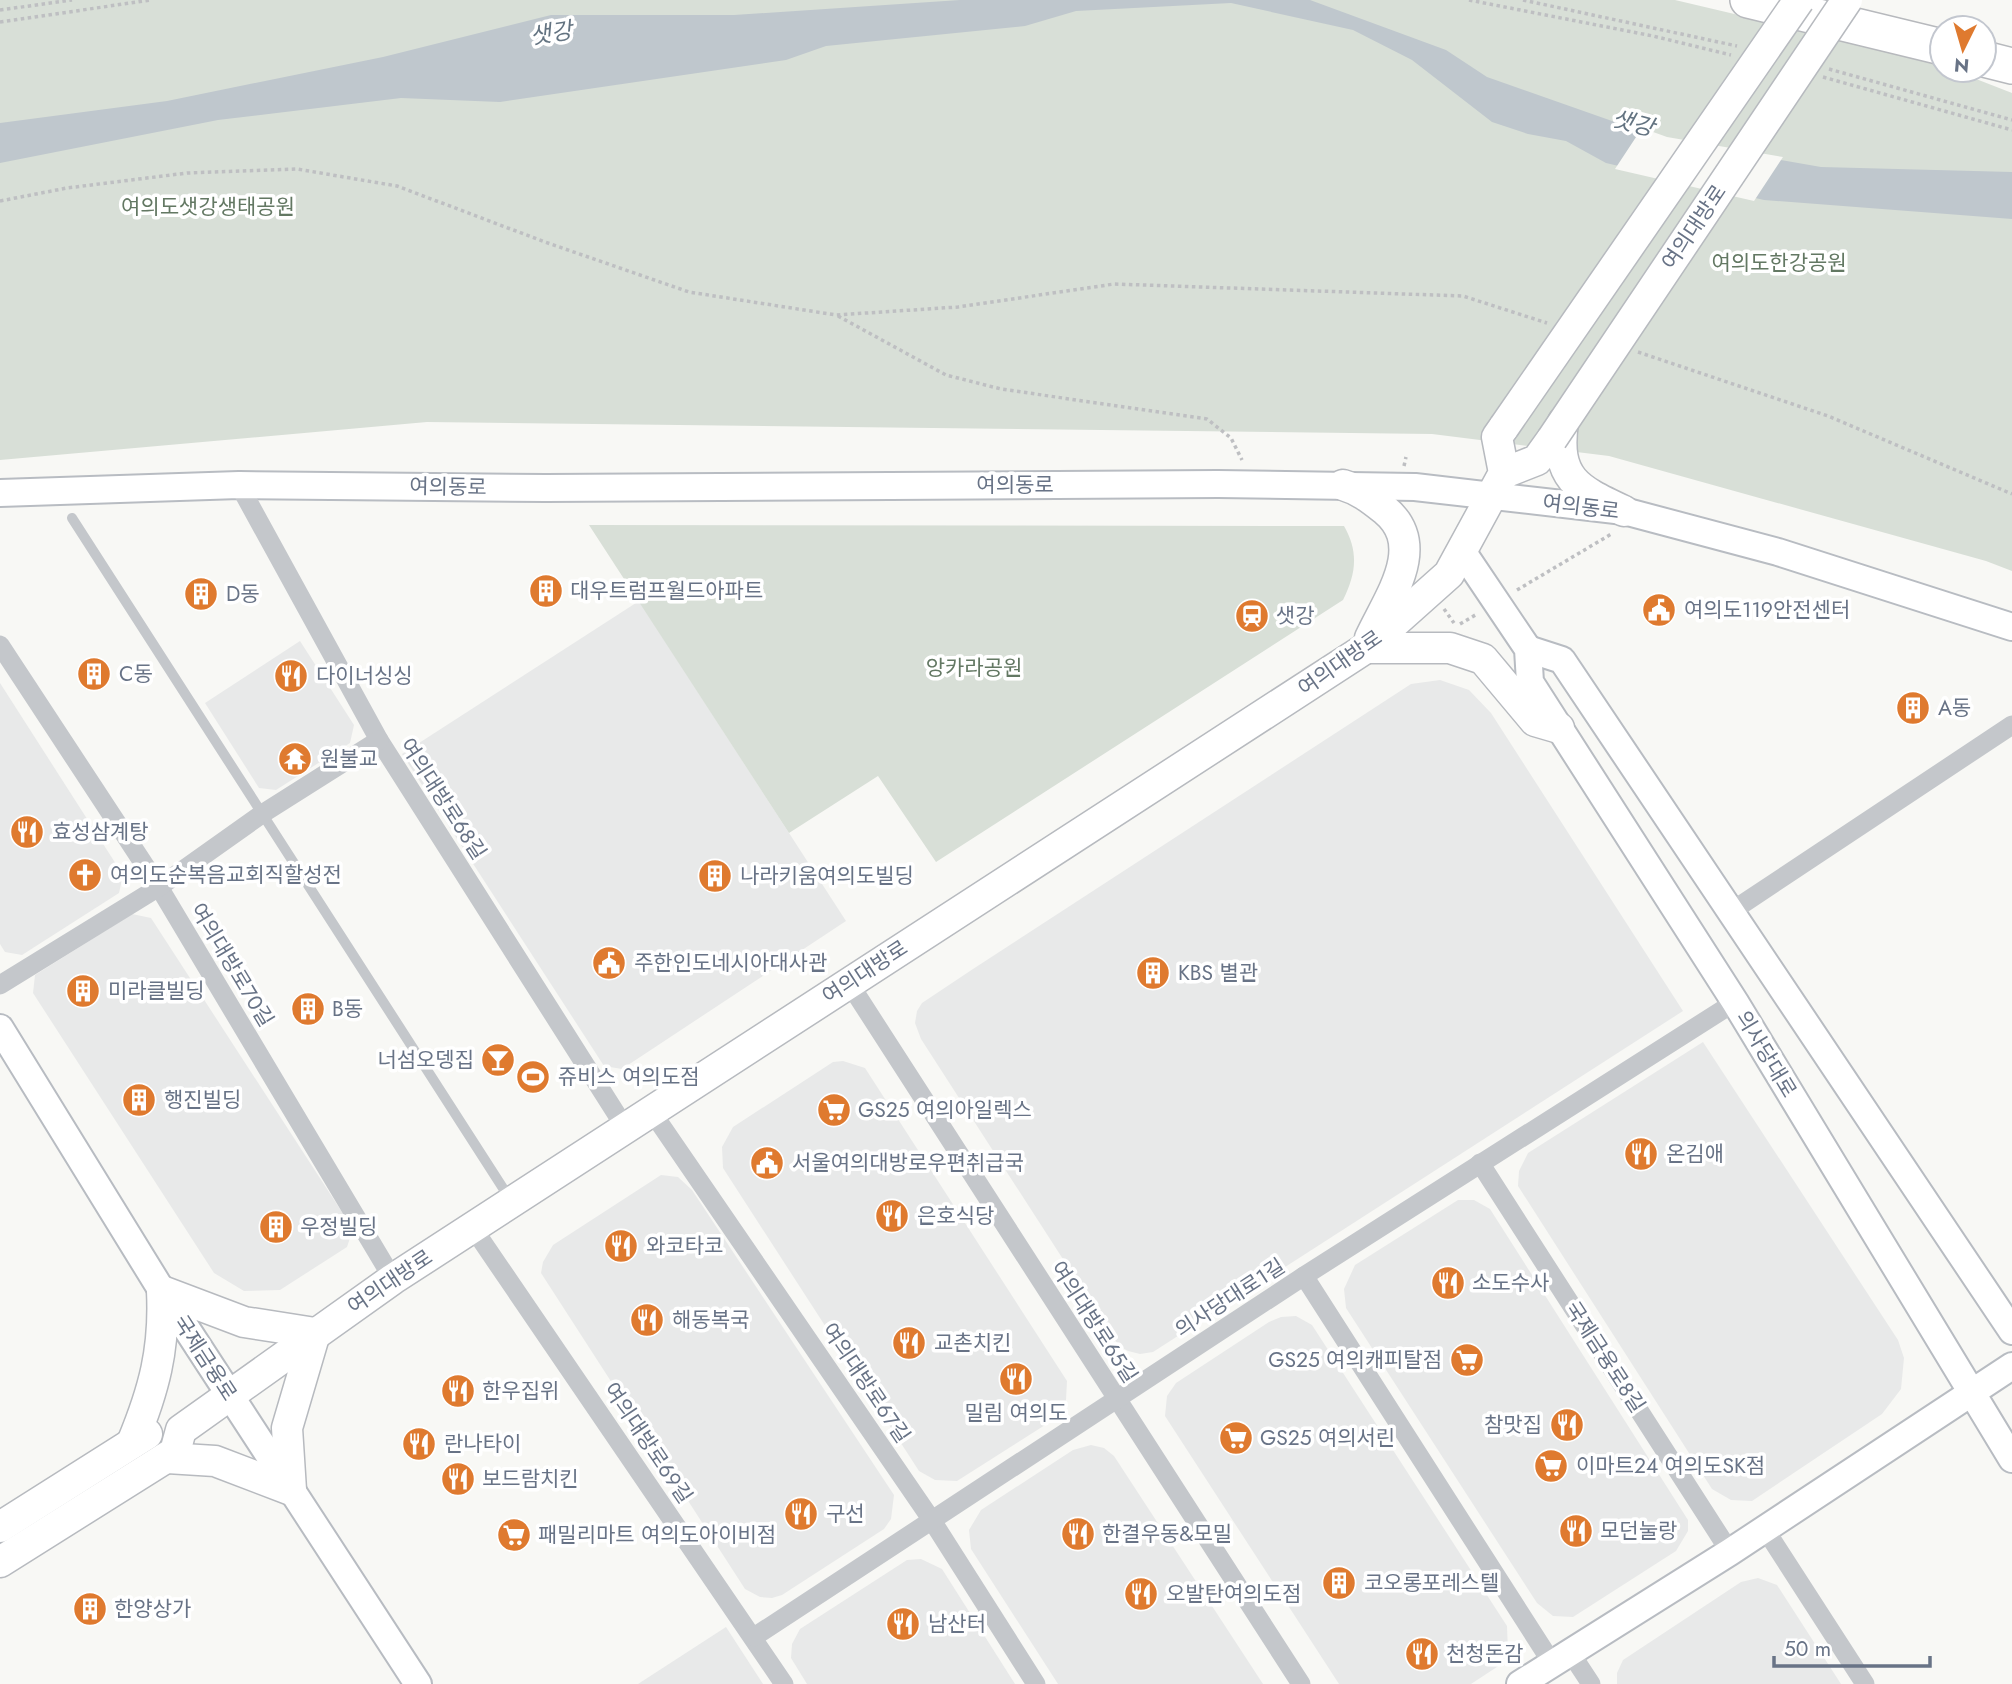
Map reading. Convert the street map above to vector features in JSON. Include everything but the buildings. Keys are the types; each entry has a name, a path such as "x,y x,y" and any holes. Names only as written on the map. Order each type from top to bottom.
{"highway":[{"path":"1748,0 1928,44"}],"main road":[{"name":"여의대방로","path":"1498,485 1497,437 1799,0"},
{"name":"여의대방로","path":"167,1458 175,1452 181,1430 315,1333 394,1279 1366,648 1437,587 1462,551 1498,485 1537,460 1558,435 1847,0"},
{"path":"1558,435 1571,481 1620,521"},
{"name":"여의동로","path":"0,493 239,485 560,488 1498,485 1620,521 1778,552 2012,626"},
{"path":"1343,485 1362,491 1399,522 1406,542 1405,560 1398,579 1366,648 1450,648 1483,659 1535,721 1559,728"},
{"name":"의사당대로","path":"1462,551 1528,649 1530,682 1735,1002 2012,1459"},
{"path":"1528,649 1562,660 2012,1331"},
{"name":"국제금융로","path":"0,1028 162,1292 418,1684"},
{"path":"0,1562 167,1458 215,1461 253,1473 291,1490 287,1427 315,1333 244,1322 162,1292 164,1331 159,1363 148,1404 132,1443"},
{"path":"1520,1684 1731,1552 2006,1370"},
{"name":"여의대방로","path":"0,1527 158,1428 181,1430"}],"street":[{"name":"여의대방로68길","path":"239,485 379,740 626,1129"},
{"name":"여의대방로70길","path":"0,645 159,887 394,1279"},
{"path":"1732,911 2012,725"},
{"path":"0,985 159,887 262,814 379,740"},
{"name":"여의대방로65길","path":"849,983 1301,1684"},
{"name":"의사당대로1길","path":"754,1637 1304,1276 1735,1002"},
{"name":"여의대방로67길","path":"652,1112 931,1519 1037,1684"},
{"name":"국제금융로8길","path":"1480,1163 1731,1552"},
{"name":"여의대방로69길","path":"473,1228 784,1684"},
{"path":"1304,1276 1561,1658 1591,1684"},
{"path":"1765,1529 1864,1684"}],"lane":[{"path":"72,518 513,1202"}],"path":[{"path":"0,10 72,0"},
{"path":"0,22 151,0"},
{"path":"0,201 67,188 187,173 297,169 397,186 689,292 836,315 958,307 1114,284 1463,296 1555,326"},
{"path":"836,315 946,374 1001,389 1207,419 1231,438 1255,484"},
{"path":"1635,351 1828,416 2012,495"},
{"path":"1457,626 1620,521"}],"shaded area":[{"path":"639,601 846,921 622,1069 604,1066 402,754"},
{"path":"300,641 354,725 350,743 276,790 259,788 205,703"},
{"path":"1440,680 1469,690 1491,713 1683,1011 1153,1352 1140,1354 1128,1351 1119,1346 921,1039 915,1023 917,1011 922,1003 973,969 1411,684"},
{"path":"0,683 123,875 119,893 22,955 5,952 0,944"},
{"path":"132,914 151,918 353,1229 347,1247 280,1290 244,1291 214,1273 33,993 35,975"},
{"path":"1703,1042 1898,1340 1904,1358 1901,1389 1882,1414 1752,1501 1731,1500 1712,1489 1518,1186 1519,1171 1528,1153"},
{"path":"843,1061 865,1068 1067,1381 1066,1400 1056,1418 957,1481 935,1480 919,1471 723,1168 722,1147 733,1127 833,1062"},
{"path":"661,1175 678,1177 692,1190 894,1495 891,1519 884,1529 782,1595 772,1598 760,1597 745,1589 541,1273 543,1262 553,1245"},
{"path":"1458,1200 1474,1200 1490,1209 1688,1520 1688,1531 1676,1551 1573,1617 1553,1616 1537,1603 1346,1308 1344,1289 1355,1265"},
{"path":"1296,1316 1312,1325 1507,1626 1508,1652 1500,1665 1471,1684 1339,1684 1165,1416 1167,1396 1176,1383 1269,1322 1281,1317"},
{"path":"1091,1445 1104,1448 1114,1456 1263,1684 1058,1684 971,1549 969,1530 981,1510 1073,1450"},
{"path":"921,1559 942,1569 1015,1684 807,1684 791,1658 792,1644 800,1629 907,1560"},
{"path":"1758,1578 1777,1585 1841,1684 1617,1684 1617,1673 1623,1660 1741,1582"},
{"path":"726,1627 763,1684 638,1684"}],"green space":[{"name":"여의도한강공원","path":"0,0 1675,0 1925,59 1928,60 1928,84 1989,84 2012,93 2012,571 1986,561 1609,456 1432,434 427,422 0,460"},
{"name":"앙카라공원","path":"589,525 1344,526 1352,545 1354,563 1351,581 1343,600 936,862 878,776 789,833"}],"water":[{"path":"960,0 1310,0 1446,50 1487,77 1666,140 1821,167 2012,172 2012,219 1764,200 1606,163 1566,141 1528,134 1492,122 1412,60 1353,30 1231,3 1076,11 1025,26 826,46 786,60 500,102 401,98 218,120 0,163 0,123 167,101 383,57 551,15 734,15"}],"pier":[{"path":"1642,128 1667,137 1783,157 1754,201 1615,169"}],"place":[{"name":"대우트럼프월드아파트","path":"546,591"},
{"name":"D동","path":"201,594"},
{"name":"여의도119안전센터","path":"1659,610"},
{"name":"샛강","path":"1252,616"},
{"name":"C동","path":"94,674"},
{"name":"다이너싱싱","path":"291,676"},
{"name":"A동","path":"1913,708"},
{"name":"원불교","path":"295,759"},
{"name":"효성삼계탕","path":"27,832"},
{"name":"여의도순복음교회직할성전","path":"85,875"},
{"name":"나라키움여의도빌딩","path":"715,876"},
{"name":"주한인도네시아대사관","path":"609,963"},
{"name":"KBS 별관","path":"1153,973"},
{"name":"미라클빌딩","path":"83,991"},
{"name":"B동","path":"308,1009"},
{"name":"너섬오뎅집","path":"498,1060"},
{"name":"쥬비스 여의도점","path":"533,1077"},
{"name":"행진빌딩","path":"139,1100"},
{"name":"GS25 여의아일렉스","path":"834,1110"},
{"name":"온김애","path":"1641,1154"},
{"name":"서울여의대방로우편취급국","path":"767,1163"},
{"name":"은호식당","path":"892,1216"},
{"name":"우정빌딩","path":"276,1227"},
{"name":"와코타코","path":"621,1246"},
{"name":"소도수사","path":"1448,1283"},
{"name":"해동복국","path":"647,1320"},
{"name":"교촌치킨","path":"909,1343"},
{"name":"GS25 여의캐피탈점","path":"1467,1360"},
{"name":"밀림 여의도","path":"1016,1379"},
{"name":"한우집위","path":"458,1391"},
{"name":"참맛집","path":"1567,1425"},
{"name":"GS25 여의서린","path":"1236,1438"},
{"name":"란나타이","path":"419,1444"},
{"name":"이마트24 여의도SK점","path":"1551,1466"},
{"name":"보드람치킨","path":"458,1479"},
{"name":"구선","path":"801,1514"},
{"name":"모던눌랑","path":"1576,1531"},
{"name":"한결우동&모밀","path":"1078,1534"},
{"name":"패밀리마트 여의도아이비점","path":"514,1535"},
{"name":"코오롱포레스텔","path":"1339,1583"},
{"name":"오발탄여의도점","path":"1141,1594"},
{"name":"한양상가","path":"90,1609"},
{"name":"남산터","path":"903,1624"},
{"name":"천청돈감","path":"1422,1654"}],"park label":[{"name":"여의도샛강생태공원","path":"208,207"}]}
